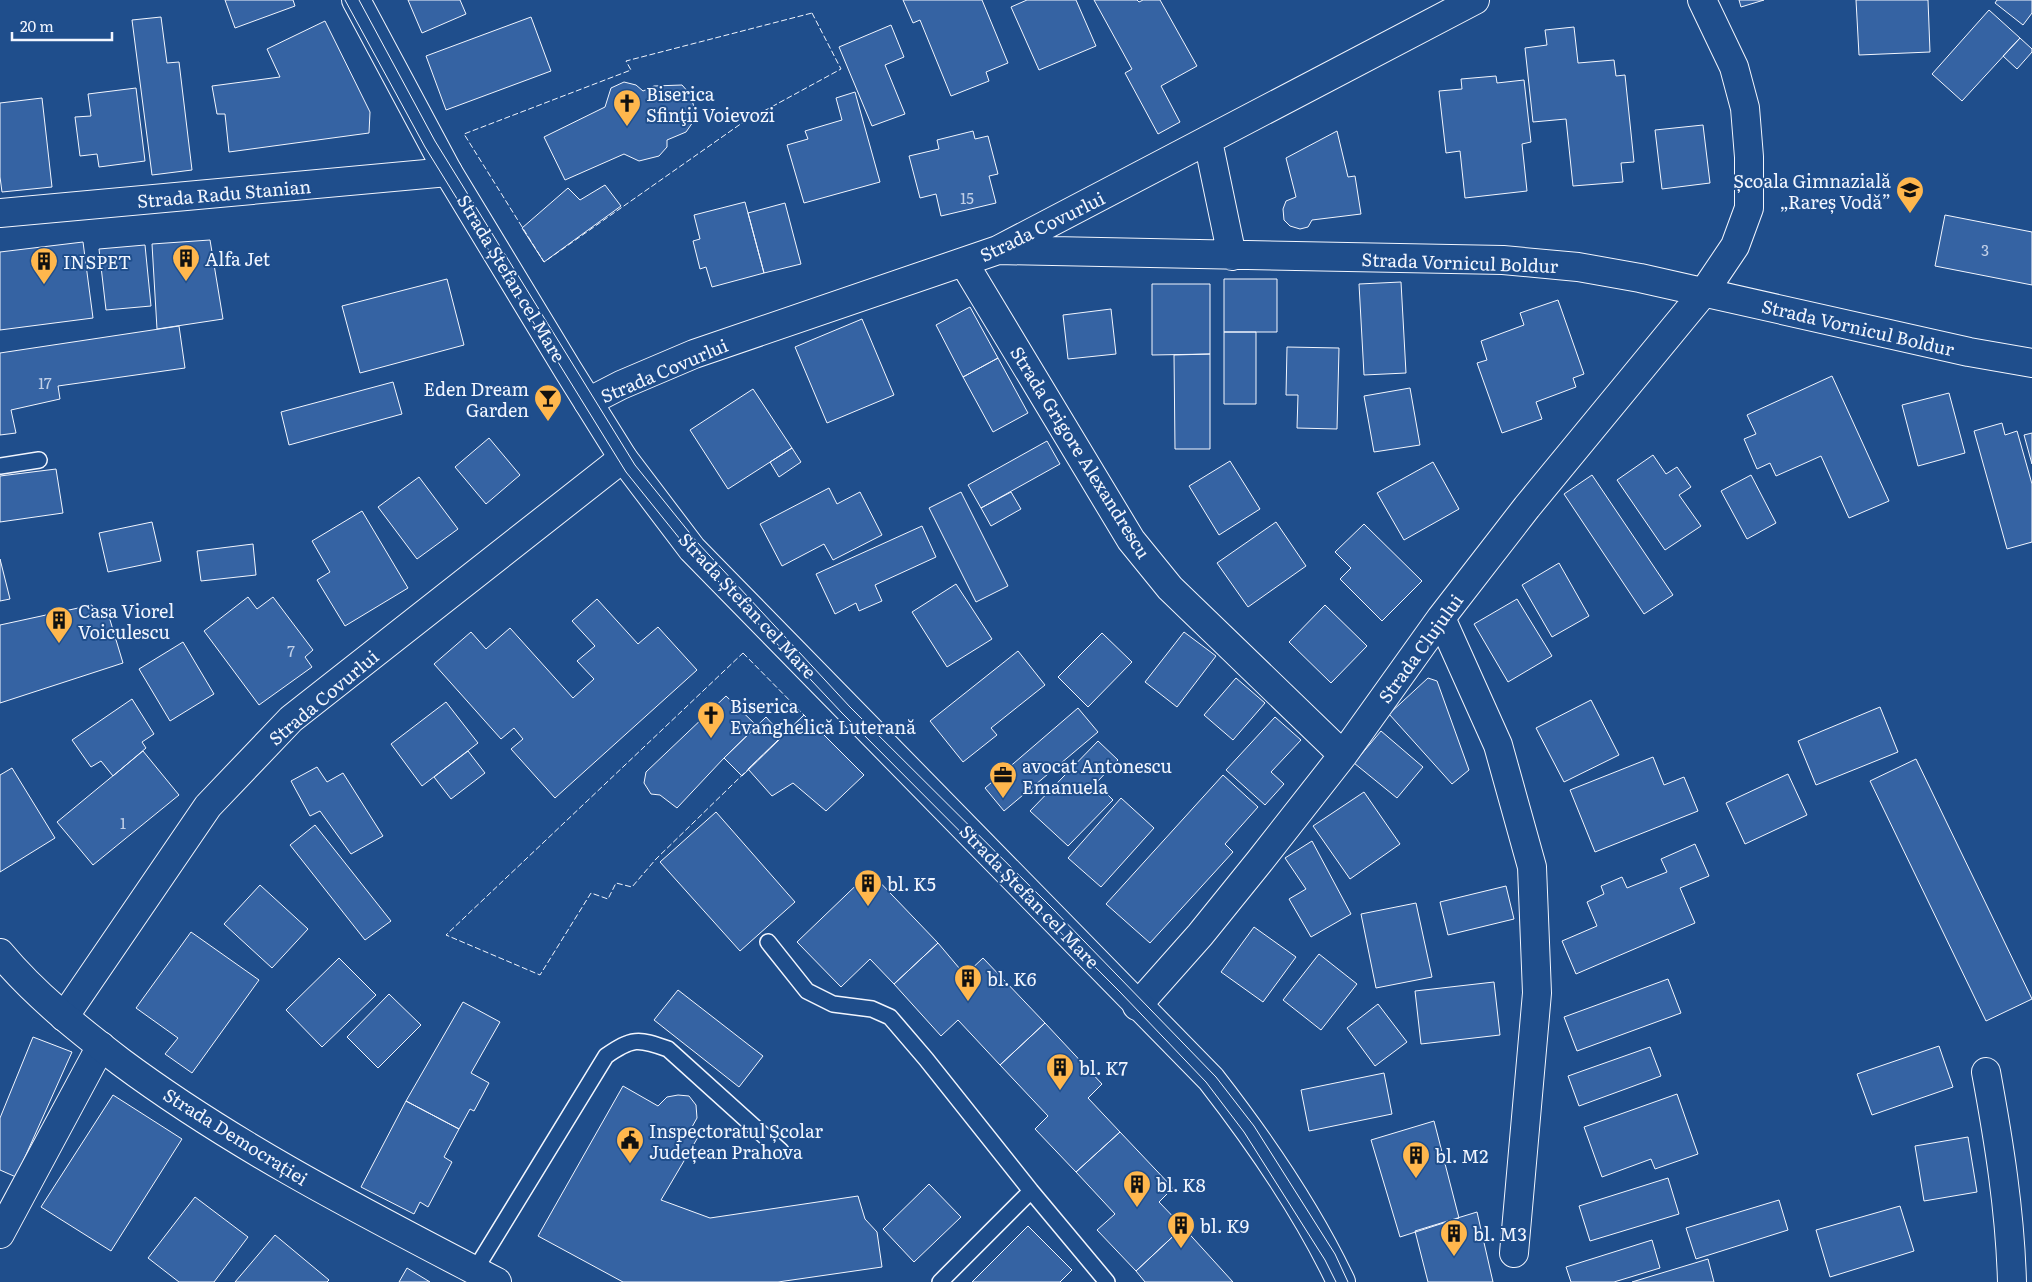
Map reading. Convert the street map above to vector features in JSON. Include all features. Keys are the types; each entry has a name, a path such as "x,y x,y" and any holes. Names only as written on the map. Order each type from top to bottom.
{"street":[{"name":"Strada Ștefan cel Mare","path":"356,0 448,172 588,402 624,458 692,549 1137,1006 1211,1079 1249,1129 1298,1204 1333,1276"},
{"name":"Strada Clujului","path":"1137,1006 1200,935 1343,755 1441,618 1527,508 1704,292 1735,246 1748,208 1749,157 1745,108 1734,67 1702,0"},
{"name":"Strada Covurlui","path":"588,402 621,384 694,354 998,250 1208,141 1460,4"},
{"path":"1208,141 1232,256"},
{"name":"Strada Radu Stanian","path":"0,213 448,172"},
{"name":"Strada Vornicul Boldur","path":"998,250 1502,260 1587,269 1640,278 1969,352 2032,363"},
{"name":"Strada Grigore Alexandrescu","path":"964,263 1131,540 1170,588 1343,755"},
{"name":"Strada Covurlui","path":"64,1017 208,806 291,720 624,458"},
{"path":"1441,618 1498,745 1532,867 1537,993 1514,1253"},
{"name":"Strada Democrației","path":"5,963 64,1017 150,1083 294,1174 486,1276"},
{"path":"0,1234 101,1046"},
{"path":"1986,1072 2003,1167 2008,1210 2012,1282"}],"lane":[{"path":"0,466 39,460"},
{"path":"768,942 807,991 833,1004 872,1008 890,1017 1107,1282"},
{"path":"486,1276 606,1056 624,1043 646,1041 668,1049 781,1151"},
{"path":"940,1282 1031,1190"}],"building":[{"path":"225,0 293,0 295,6 235,28"},
{"path":"408,0 460,0 466,14 422,33"},
{"path":"903,0 982,0 1008,63 986,72 989,81 951,96 920,20 913,23"},
{"path":"1027,0 1076,0 1096,46 1039,70 1011,7"},
{"path":"1094,0 1137,0 1139,2 1143,0 1160,0 1197,66 1161,86 1180,122 1158,134 1125,73 1132,69"},
{"path":"1739,0 1764,0 1741,7"},
{"path":"1856,0 1928,0 1930,52 1859,55"},
{"path":"1997,0 2032,0 2032,13 2023,25 1995,3"},
{"path":"1989,10 2020,38 1962,101 1932,74"},
{"path":"161,17 167,63 179,62 192,170 152,175 132,20"},
{"path":"531,17 551,71 446,110 426,56"},
{"path":"325,21 370,112 369,133 229,152 225,114 217,114 212,86 280,77 267,49"},
{"path":"891,25 904,57 885,65 905,114 872,126 839,47"},
{"path":"1574,27 1578,63 1614,60 1616,76 1625,75 1634,162 1621,163 1623,182 1573,186 1566,119 1533,122 1525,48 1547,45 1545,30"},
{"path":"2020,38 2032,49 2032,52 2017,69 2003,56"},
{"path":"1496,76 1497,83 1524,80 1531,142 1522,144 1527,191 1465,198 1460,151 1446,153 1439,91 1462,89 1461,79"},
{"name":"Biserica Sfinţii Voievozi","path":"624,82 636,85 643,91 654,86 682,85 690,94 694,107 693,122 686,132 667,140 667,147 659,156 639,161 624,154 565,180 544,137 605,107 611,88"},
{"path":"136,88 145,161 99,167 97,154 80,156 75,117 91,116 88,94"},
{"path":"855,92 880,182 804,203 787,145 808,139 805,131 842,120 836,98"},
{"path":"42,98 52,187 2,192 0,177 0,103"},
{"path":"1703,125 1710,183 1662,189 1655,130"},
{"path":"973,131 975,139 988,136 998,174 989,176 996,203 941,216 936,194 920,198 909,156 939,149 937,140"},
{"path":"1337,131 1348,177 1355,176 1361,214 1312,220 1308,227 1300,229 1290,226 1284,220 1283,209 1286,201 1296,197 1286,158"},
{"path":"605,185 621,206 544,262 522,228 568,188 580,200"},
{"path":"745,202 764,273 712,287 706,267 700,269 693,241 700,239 694,215"},
{"path":"785,203 801,264 764,273 748,213"},
{"path":"1945,215 2032,232 2032,285 1935,266"},
{"name":"Alfa Jet","path":"210,240 223,319 157,329 152,244"},
{"name":"INSPET","path":"83,242 93,318 0,330 0,252"},
{"path":"145,245 151,306 106,310 99,249"},
{"path":"447,279 464,345 360,373 342,306"},
{"path":"1224,279 1277,279 1277,332 1224,332"},
{"path":"1401,282 1406,373 1364,375 1359,284"},
{"path":"1152,284 1210,284 1210,354 1152,355"},
{"path":"1558,300 1584,374 1573,378 1576,387 1536,402 1542,419 1502,433 1477,363 1487,360 1481,341 1524,325 1520,313"},
{"path":"970,307 998,358 963,377 936,325"},
{"path":"1111,309 1116,354 1068,359 1063,315"},
{"path":"862,319 894,395 827,423 795,347"},
{"path":"179,326 185,368 58,386 60,399 11,410 16,433 0,435 0,353"},
{"path":"1224,332 1256,332 1256,404 1224,404"},
{"path":"1287,347 1339,348 1337,429 1297,428 1298,395 1286,395"},
{"path":"1210,354 1210,449 1175,449 1174,355"},
{"path":"998,358 1028,413 993,432 963,377"},
{"path":"1832,376 1889,501 1849,518 1821,456 1776,476 1770,463 1757,469 1744,439 1756,434 1747,415"},
{"path":"393,382 402,414 289,445 281,412"},
{"path":"1410,388 1420,445 1374,452 1364,396"},
{"path":"753,389 792,448 728,489 690,430"},
{"path":"1949,393 1965,453 1918,466 1902,405"},
{"path":"2002,423 2005,435 2017,431 2032,484 2032,542 2007,549 1974,431"},
{"path":"2032,433 2032,464 2024,435"},
{"path":"489,438 520,475 486,504 455,467"},
{"path":"1047,441 1060,464 981,508 968,485"},
{"path":"792,448 801,462 779,477 770,462"},
{"path":"1653,455 1666,474 1677,467 1691,487 1679,495 1701,526 1665,550 1617,480"},
{"path":"1230,461 1260,509 1219,535 1189,486"},
{"path":"1433,462 1459,509 1404,540 1377,493"},
{"path":"56,469 63,513 0,522 0,476"},
{"path":"1592,475 1673,595 1644,614 1564,494"},
{"path":"1751,475 1776,523 1747,539 1721,491"},
{"path":"419,477 458,529 417,559 378,507"},
{"path":"829,488 837,504 860,492 882,535 833,560 824,544 782,566 760,524"},
{"path":"961,492 1008,586 976,602 929,508"},
{"path":"1011,492 1021,509 991,526 981,508"},
{"path":"362,511 408,588 345,626 317,580 330,572 312,541"},
{"path":"152,522 161,561 108,572 99,533"},
{"path":"1276,522 1306,566 1248,607 1217,563"},
{"path":"1364,524 1422,581 1382,621 1340,579 1351,568 1335,552"},
{"path":"922,526 936,557 875,585 882,601 859,611 856,603 835,614 816,574"},
{"path":"253,544 256,575 201,581 197,551"},
{"path":"0,559 10,599 0,601"},
{"path":"1559,563 1589,616 1552,637 1522,585"},
{"path":"956,584 992,639 947,667 912,612"},
{"path":"248,597 257,609 273,597 313,650 305,657 312,667 259,705 204,631"},
{"path":"597,599 638,644 658,627 697,670 555,798 511,749 523,739 514,728 501,739 434,664 471,632 486,649 510,628 573,698 594,679 577,661 595,646 572,621"},
{"path":"1517,599 1552,656 1508,682 1474,624"},
{"name":"Casa Viorel Voiculescu","path":"92,605 95,612 107,610 123,663 0,703 0,625"},
{"path":"1325,605 1367,646 1331,683 1289,642"},
{"path":"1184,632 1216,656 1177,707 1145,682"},
{"path":"1102,633 1132,662 1088,707 1058,677"},
{"path":"183,642 214,694 170,721 139,669"},
{"path":"1018,651 1045,685 991,728 997,735 963,762 930,721"},
{"path":"1236,678 1265,703 1233,740 1204,715"},
{"path":"1428,678 1437,681 1469,770 1452,784 1389,714"},
{"name":"Biserica Evanghelică Luterană","path":"726,696 757,726 677,808 660,795 651,794 644,783 646,772"},
{"path":"132,699 154,734 142,742 146,748 113,776 101,761 91,767 72,740"},
{"path":"1591,700 1619,755 1564,782 1536,728"},
{"path":"446,702 478,743 422,786 391,744"},
{"path":"1880,707 1898,752 1816,785 1798,741"},
{"path":"1078,708 1098,732 1004,811 985,788"},
{"path":"804,715 864,775 826,811 793,783 772,796 748,769"},
{"path":"766,717 783,736 742,776 724,758"},
{"path":"1275,717 1301,740 1271,772 1284,784 1265,805 1226,770"},
{"path":"1381,731 1423,767 1397,798 1354,763"},
{"path":"1098,741 1118,760 1096,783 1113,800 1068,846 1030,811"},
{"path":"143,751 179,795 93,865 57,822"},
{"path":"468,751 485,773 451,799 434,777"},
{"path":"1653,757 1664,785 1684,777 1698,811 1595,852 1570,790"},
{"path":"1916,759 2032,999 1986,1021 1870,781"},
{"path":"317,767 327,782 343,773 383,836 351,854 320,811 310,816 291,781"},
{"path":"12,768 55,838 0,872 0,775"},
{"path":"1788,774 1807,815 1745,844 1726,803"},
{"path":"1223,775 1258,807 1225,844 1233,852 1150,943 1106,904"},
{"path":"1364,792 1400,844 1350,879 1313,826"},
{"path":"1121,798 1154,828 1101,887 1068,858"},
{"path":"716,812 795,902 740,951 660,862"},
{"path":"315,825 391,921 365,940 290,845"},
{"path":"1312,841 1351,914 1311,937 1289,899 1306,889 1285,858"},
{"path":"1695,844 1709,876 1680,888 1695,923 1576,974 1562,941 1597,926 1587,902 1604,894 1601,886 1622,877 1627,888 1667,872 1661,859"},
{"name":"bl. K5","path":"870,872 938,943 894,984 870,959 841,987 797,942"},
{"path":"260,885 308,929 272,968 224,924"},
{"path":"1506,886 1514,919 1448,935 1440,902"},
{"path":"1416,903 1432,977 1376,988 1361,914"},
{"path":"1254,927 1296,957 1263,1002 1221,972"},
{"path":"191,932 259,980 192,1073 165,1054 178,1038 136,1008"},
{"name":"bl. K6","path":"938,943 965,975 983,958 1045,1023 1000,1065 958,1020 941,1036 894,984"},
{"path":"1319,954 1357,984 1321,1030 1283,1000"},
{"path":"339,958 376,995 322,1047 286,1010"},
{"path":"1668,979 1681,1013 1577,1051 1564,1017"},
{"path":"1494,982 1500,1035 1421,1044 1415,991"},
{"path":"678,990 763,1056 739,1087 654,1020"},
{"path":"389,994 421,1025 378,1068 347,1037"},
{"path":"463,1002 500,1022 471,1073 489,1083 474,1111 470,1109 459,1129 406,1101"},
{"path":"1378,1004 1407,1042 1375,1066 1347,1028"},
{"name":"bl. K7","path":"1045,1023 1102,1084 1088,1098 1120,1132 1076,1172 1035,1129 1048,1116 1000,1065"},
{"path":"33,1037 72,1052 16,1177 0,1170 0,1118"},
{"path":"1939,1046 1953,1087 1872,1115 1857,1074"},
{"path":"1650,1047 1661,1076 1579,1106 1568,1076"},
{"path":"1384,1073 1392,1114 1309,1131 1301,1090"},
{"name":"Inspectoratul Școlar Județean Prahova","path":"623,1086 658,1106 667,1097 678,1095 689,1096 696,1105 697,1118 692,1127 701,1132 661,1200 710,1218 858,1196 865,1219 877,1232 882,1267 778,1282 623,1282 538,1236"},
{"path":"1677,1094 1698,1154 1655,1169 1651,1159 1602,1177 1584,1127"},
{"path":"113,1095 182,1139 111,1251 41,1207"},
{"path":"406,1101 459,1129 444,1157 452,1162 428,1207 420,1202 414,1214 361,1187"},
{"name":"bl. M2","path":"1434,1121 1459,1218 1400,1237 1371,1140"},
{"name":"bl. K8","path":"1120,1132 1173,1188 1159,1202 1183,1227 1136,1271 1097,1230 1115,1214 1076,1172"},
{"path":"1968,1137 1977,1192 1924,1201 1915,1146"},
{"path":"1668,1178 1679,1214 1590,1241 1579,1206"},
{"path":"929,1184 961,1217 914,1262 883,1229"},
{"path":"195,1197 248,1237 214,1282 179,1282 148,1258"},
{"path":"1779,1200 1788,1230 1696,1259 1686,1228"},
{"path":"1900,1206 1914,1251 1830,1277 1816,1230"},
{"name":"bl. M3","path":"1477,1212 1493,1282 1428,1282 1415,1231"},
{"path":"1028,1226 1072,1270 1060,1282 972,1282"},
{"name":"bl. K9","path":"1183,1227 1233,1282 1145,1282 1136,1271"},
{"path":"275,1235 329,1280 327,1282 235,1282"},
{"path":"1652,1240 1660,1268 1614,1282 1571,1282 1566,1267"},
{"path":"1708,1259 1714,1282 1632,1282"},
{"path":"407,1268 430,1282 399,1282"}],"tram line":[{"path":"345,0 425,147 626,472 688,549 842,713 1120,992 1206,1082 1244,1132 1325,1260 1336,1282"},
{"path":"359,0 435,141 635,465 697,542 850,707 1051,907 1216,1077 1254,1126 1335,1254 1348,1282"}],"fence":[{"path":"812,13 841,69 742,123 544,262 464,134 631,70 626,61 812,13"},
{"path":"743,653 804,715 656,859 632,887 616,883 608,899 591,893 540,975 446,935 743,653"}],"place":[{"name":"Biserica Sfinţii Voievozi","path":"627,127"},
{"name":"Școala Gimnazială „Rareș Vodă”","path":"1910,214"},
{"name":"Alfa Jet","path":"186,282"},
{"name":"INSPET","path":"44,285"},
{"name":"Eden Dream Garden","path":"548,422"},
{"name":"Casa Viorel Voiculescu","path":"59,644"},
{"name":"Biserica Evanghelică Luterană","path":"711,739"},
{"name":"avocat Antonescu Emanuela","path":"1003,799"},
{"name":"bl. K5","path":"868,907"},
{"name":"bl. K6","path":"968,1002"},
{"name":"bl. K7","path":"1060,1091"},
{"name":"Inspectoratul Școlar Județean Prahova","path":"630,1164"},
{"name":"bl. M2","path":"1416,1179"},
{"name":"bl. K8","path":"1137,1208"},
{"name":"bl. K9","path":"1181,1249"},
{"name":"bl. M3","path":"1454,1257"}]}
